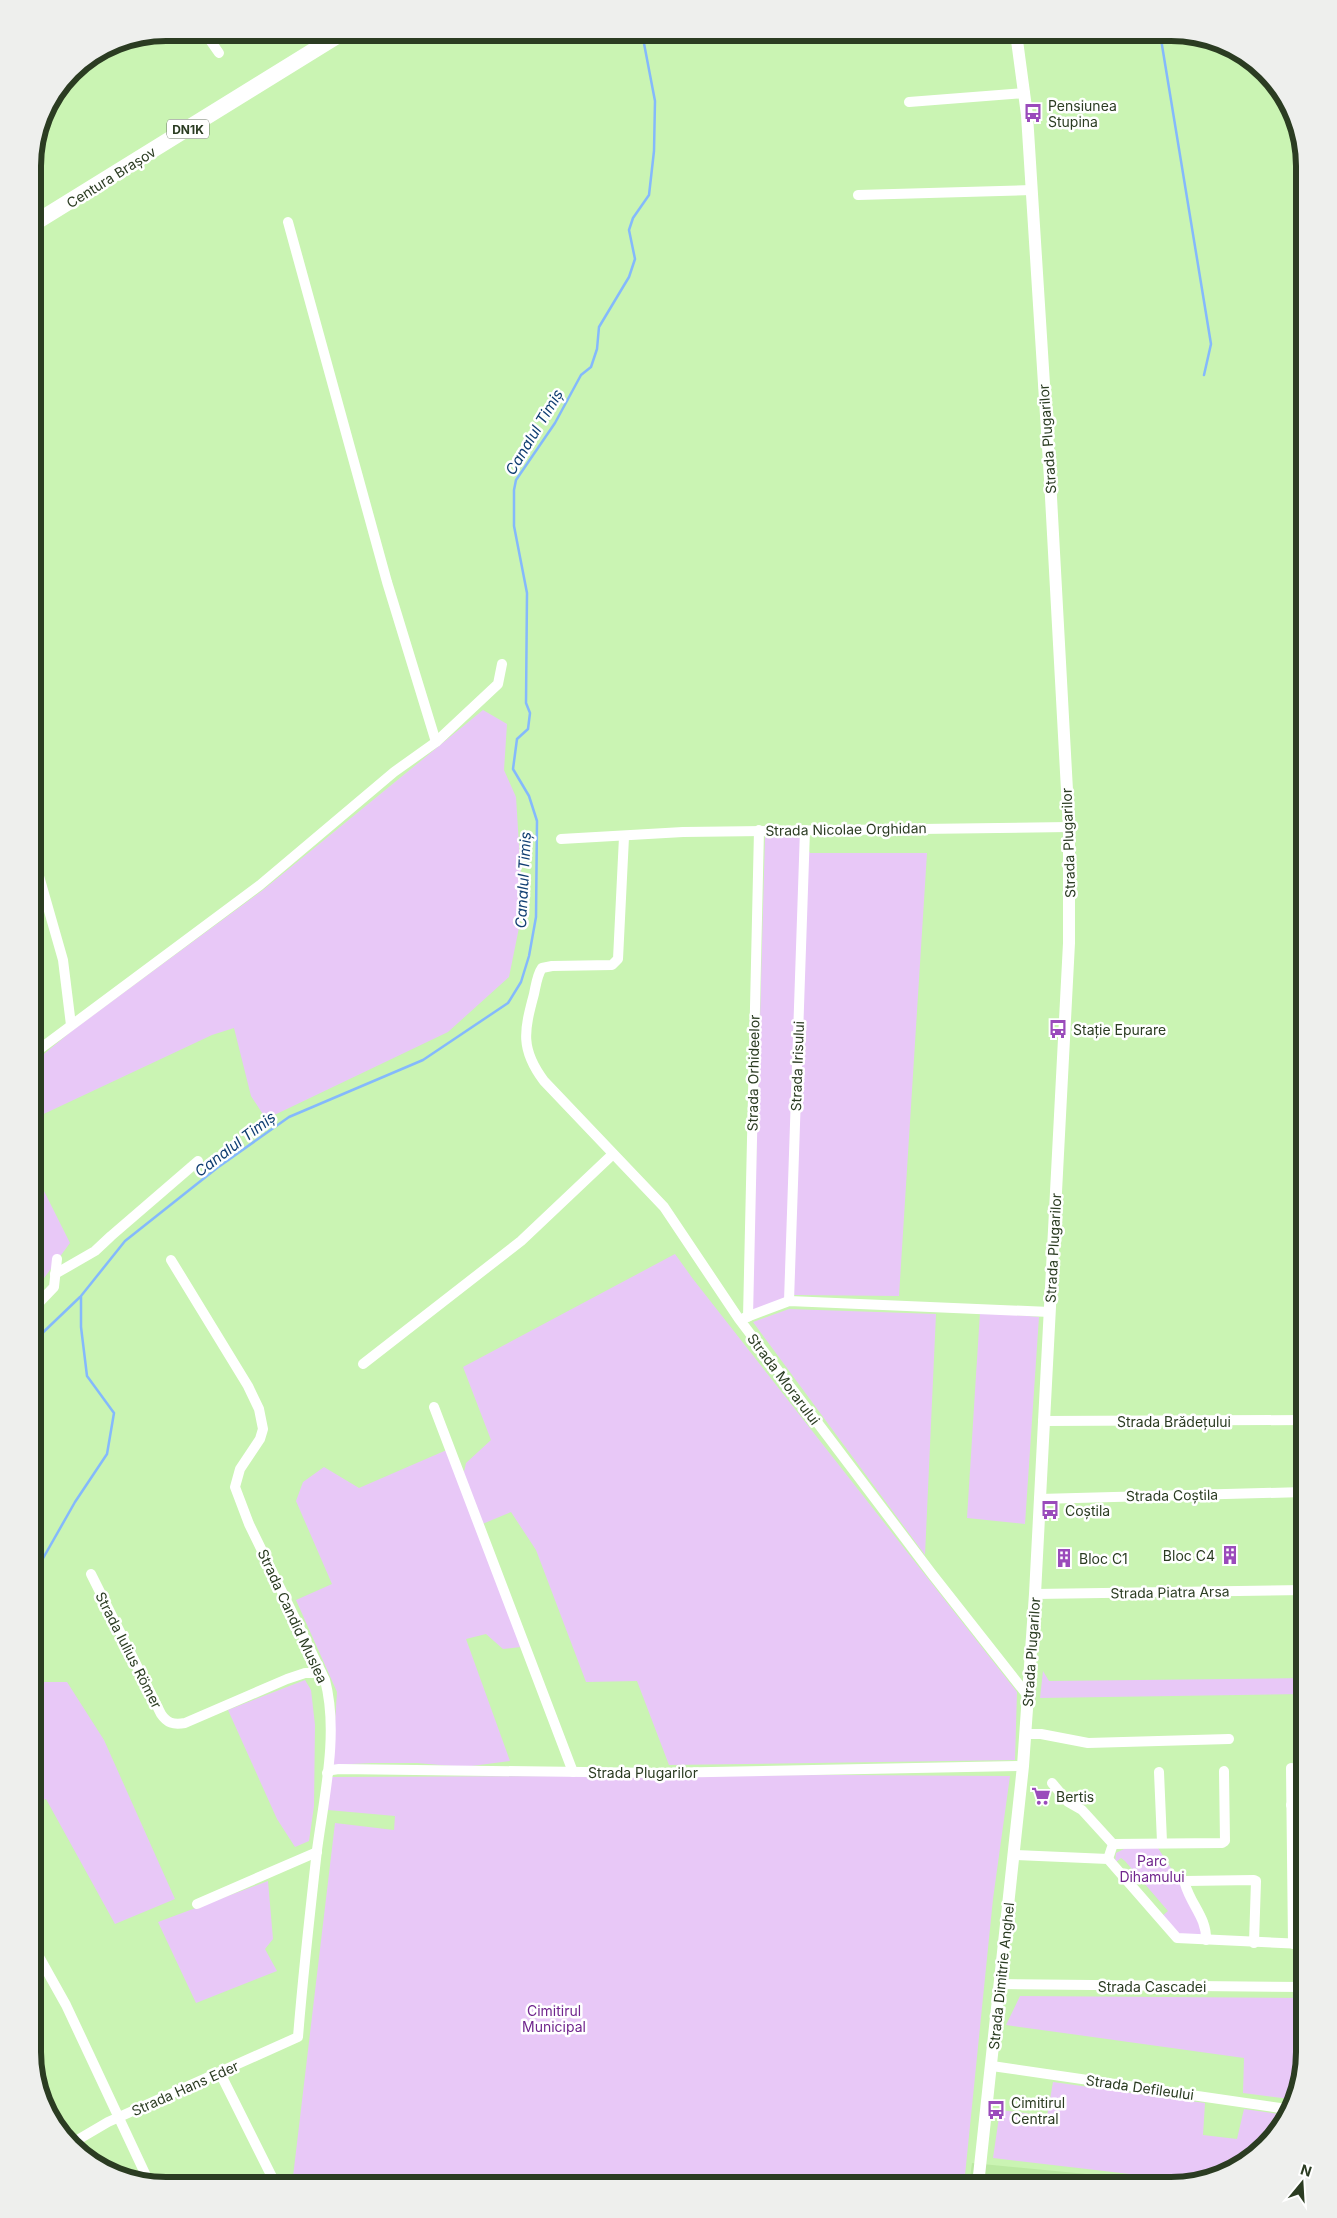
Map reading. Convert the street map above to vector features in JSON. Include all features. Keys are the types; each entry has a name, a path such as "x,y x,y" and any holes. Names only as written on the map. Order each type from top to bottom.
{"highway":[{"name":"Centura Brașov","path":"42,206 308,42"},
{"name":"Centura Brașov","path":"42,218 326,42"}],"street":[{"path":"212,42 219,52"},
{"name":"Strada Plugarilor","path":"327,1773 339,1769 659,1773 1023,1766 1068,988 1070,876 1050,479 1032,190 1025,93 1017,42"},
{"path":"909,102 1025,93"},
{"path":"858,195 1032,190"},
{"path":"288,222 387,582 436,742"},
{"path":"42,1048 260,885 394,772 436,742 498,684 502,664"},
{"name":"Strada Nicolae Orghidan","path":"560,839 759,830 1069,827"},
{"name":"Strada Orhideelor","path":"744,1318 759,830"},
{"name":"Strada Irisului","path":"789,1301 806,830"},
{"name":"Strada Morarului","path":"624,836 619,953 616,962 612,965 546,966 540,970 526,1022 525,1038 527,1052 534,1068 612,1154 664,1207 932,1574 1028,1696"},
{"path":"42,885 63,960 72,1025"},
{"path":"363,1364 521,1241 612,1154"},
{"path":"55,1274 95,1251 198,1161"},
{"path":"41,1300 54,1287 56,1259"},
{"name":"Strada Candid Muslea","path":"170,1260 248,1386 259,1409 263,1429 260,1439 240,1469 236,1487 249,1524 321,1673 330,1698 327,1773 298,2036"},
{"path":"744,1318 789,1301 1050,1312"},
{"path":"434,1407 573,1772"},
{"name":"Strada Brădețului","path":"1044,1421 1296,1420"},
{"name":"Strada Coștila","path":"1039,1499 1296,1492"},
{"name":"Strada Iulius Römer","path":"91,1574 161,1714 170,1723 184,1722 296,1676 321,1673"},
{"name":"Strada Piatra Arsa","path":"1034,1594 1296,1590"},
{"path":"1026,1734 1041,1734 1088,1743 1230,1739"},
{"name":"Strada Dimitrie Anghel","path":"979,2177 1023,1766"},
{"path":"1291,1768 1292,1944"},
{"path":"1052,1783 1068,1802 1082,1810 1113,1844 1162,1842 1222,1843 1225,1841 1224,1771"},
{"path":"1160,1772 1162,1842"},
{"path":"1291,1805 1296,1805"},
{"path":"1108,1859 1113,1844"},
{"path":"197,1904 317,1852"},
{"path":"1014,1855 1108,1859 1173,1936 1181,1939 1296,1944"},
{"path":"1206,1940 1205,1924 1192,1904 1185,1884 1186,1881 1256,1881 1254,1942"},
{"path":"41,1962 66,2005 145,2174"},
{"name":"Strada Cascadei","path":"1000,1984 1296,1987"},
{"name":"Strada Hans Eder","path":"78,2140 118,2118 298,2036"},
{"name":"Strada Defileului","path":"992,2066 1282,2108"},
{"path":"220,2073 272,2176"}],"shaded area":[{"path":"972,2163 1117,2177 970,2177"}],"green space":[{"path":"483,710 507,724 504,770 516,797 523,908 509,977 448,1032 266,1119 251,1096 234,1028 212,1035 41,1115 42,1056 73,1030 263,890"},
{"path":"801,835 810,853 927,853 899,1296 794,1295 752,1312 765,836"},
{"path":"41,1186 70,1243 41,1282"},
{"path":"675,1254 1017,1692 1015,1760 669,1765 637,1681 586,1682 536,1550 511,1512 480,1525 521,1647 503,1649 486,1634 466,1639 510,1761 464,1767 417,1763 332,1765 337,1692 296,1600 332,1584 296,1501 303,1482 324,1467 359,1488 449,1449 463,1476 466,1463 491,1440 463,1367"},
{"path":"789,1309 936,1314 925,1555 753,1322"},
{"path":"980,1312 1039,1317 1025,1524 967,1518"},
{"path":"1043,1671 1049,1681 1296,1678 1296,1694 1040,1698"},
{"path":"305,1680 311,1690 315,1725 314,1806 309,1841 295,1847 277,1819 228,1710"},
{"path":"41,1682 67,1682 104,1740 175,1899 115,1924 46,1799 41,1801"},
{"name":"Cimitirul Municipal","path":"1010,1776 993,1899 965,2177 293,2176 335,1823 394,1830 395,1816 328,1810 331,1777"},
{"name":"Parc Dihamului","path":"1128,1847 1158,1848 1176,1876 1204,1934 1175,1934 1161,1917 1168,1911 1125,1861 1121,1858 1115,1863 1116,1853"},
{"path":"268,1881 273,1939 265,1949 277,1971 196,2003 158,1922"},
{"path":"1020,1996 1296,1998 1295,2068 1286,2099 1243,2093 1244,2058 1006,2025"},
{"path":"1053,2082 1205,2103 1203,2135 1237,2139 1244,2109 1279,2114 1259,2140 1240,2156 1211,2170 1195,2174 1156,2177 993,2158 1000,2110 1047,2116"}],"waterway":[{"name":"Canalul Timiș","path":"41,1561 75,1502 107,1454 114,1413 87,1376 81,1327 81,1296 125,1241 217,1168 289,1117 423,1060 508,1003 521,982 529,956 536,917 537,821 529,796 513,769 517,739 528,729 530,713 526,703 527,593 514,526 514,490 516,480 555,423 581,375 591,367 597,349 599,327 629,277 635,259 629,230 633,218 649,195 654,151 655,101 644,42"},
{"path":"1161,42 1211,344 1204,375"},
{"path":"41,1334 80,1297"}],"place":[{"name":"Pensiunea Stupina","path":"1033,113"},
{"name":"Stație Epurare","path":"1058,1029"},
{"name":"Coștila","path":"1050,1510"},
{"name":"Bloc C4","path":"1230,1555"},
{"name":"Bloc C1","path":"1064,1558"},
{"name":"Bertis","path":"1041,1796"},
{"name":"Cimitirul Central","path":"996,2110"}]}
